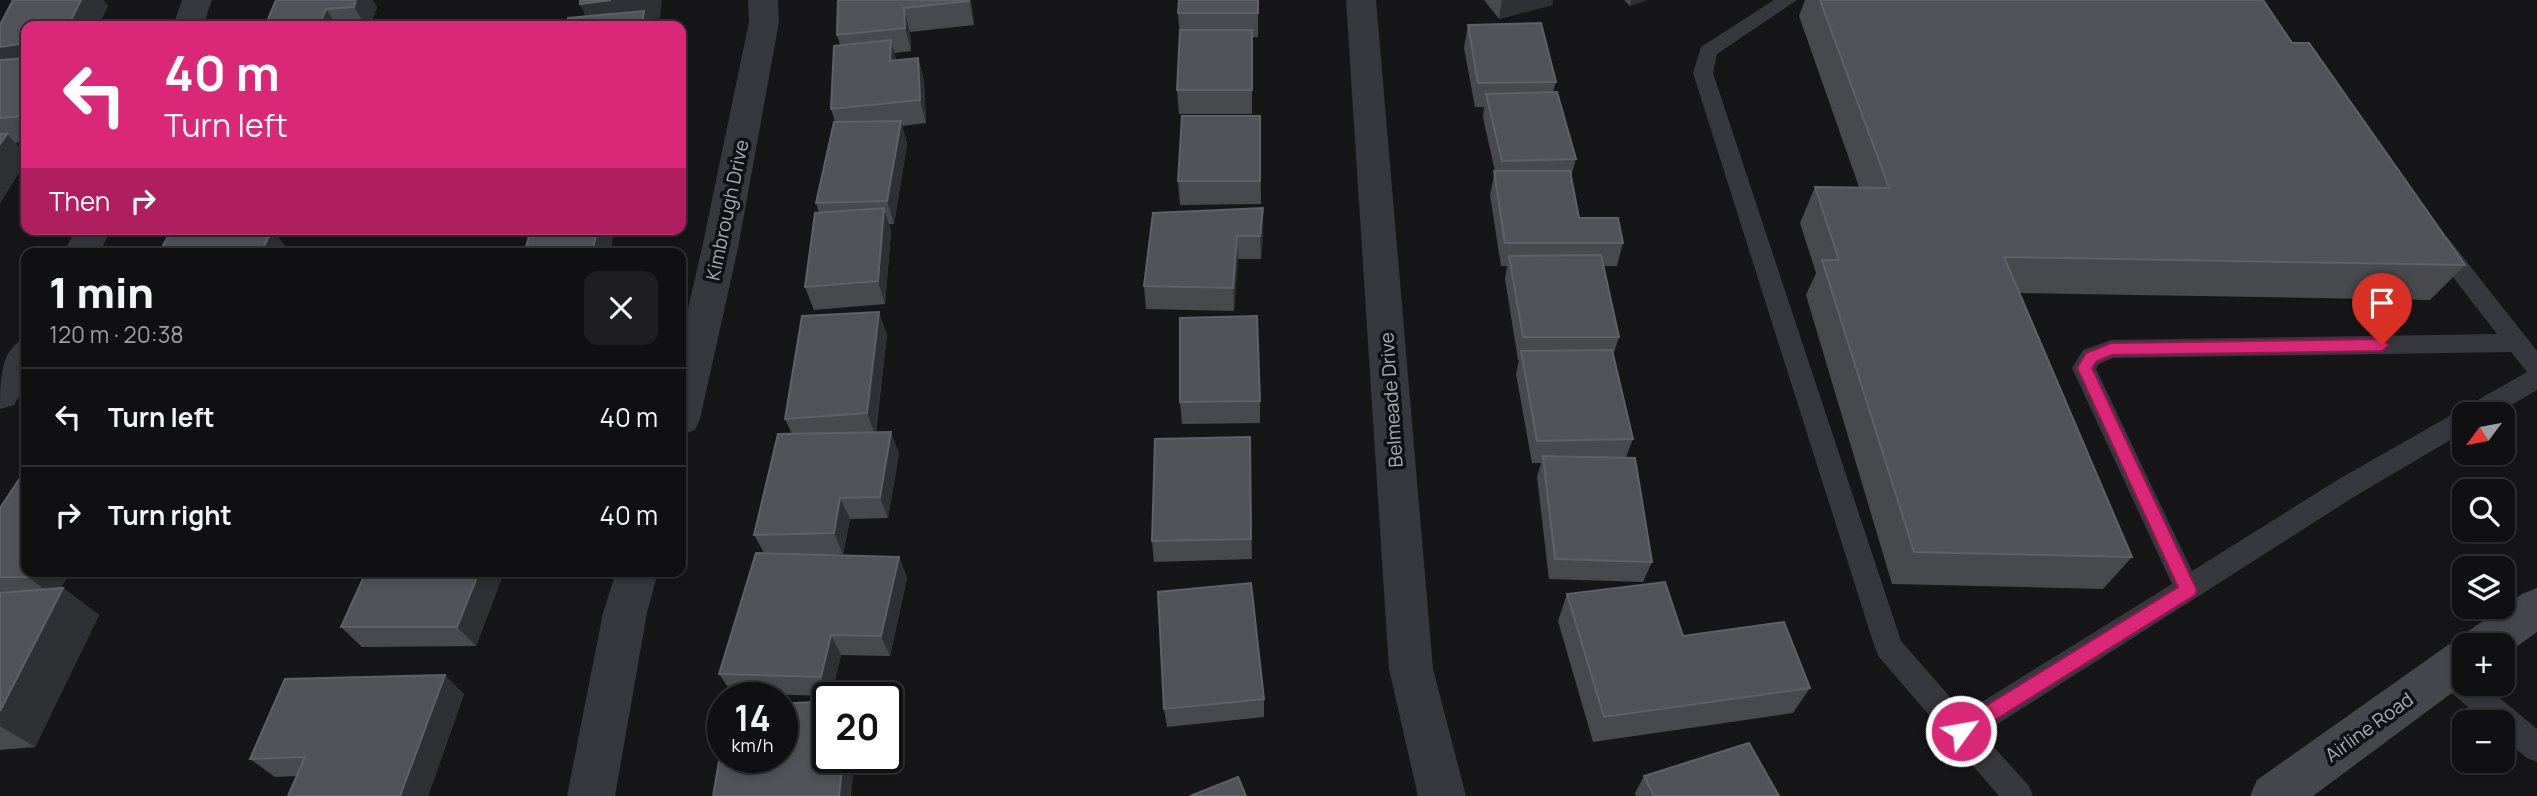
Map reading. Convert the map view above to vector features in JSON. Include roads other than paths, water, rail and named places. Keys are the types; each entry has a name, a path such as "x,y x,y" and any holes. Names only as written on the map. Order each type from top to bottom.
{"main road":[{"name":"Airline Road","path":"2501,633 2537,607"},
{"name":"Airline Road","path":"2274,796 2452,668"}],"street":[{"path":"190,21 197,0"},
{"name":"Kimbrough Drive","path":"686,397 720,248 764,22 763,0"},
{"name":"Belmeade Drive","path":"1361,0 1411,669 1442,796"},
{"path":"0,394 21,360"},
{"path":"591,796 625,613 636,577"}],"lane":[{"path":"1787,0 1708,51 1703,73 1889,648 2018,796"},
{"path":"2429,229 2537,368"},
{"path":"2188,590 2084,368 2091,357 2111,349 2517,343"},
{"path":"2495,402 2537,378"},
{"path":"1961,731 2348,487 2452,427"},
{"path":"2495,696 2537,748"}]}
